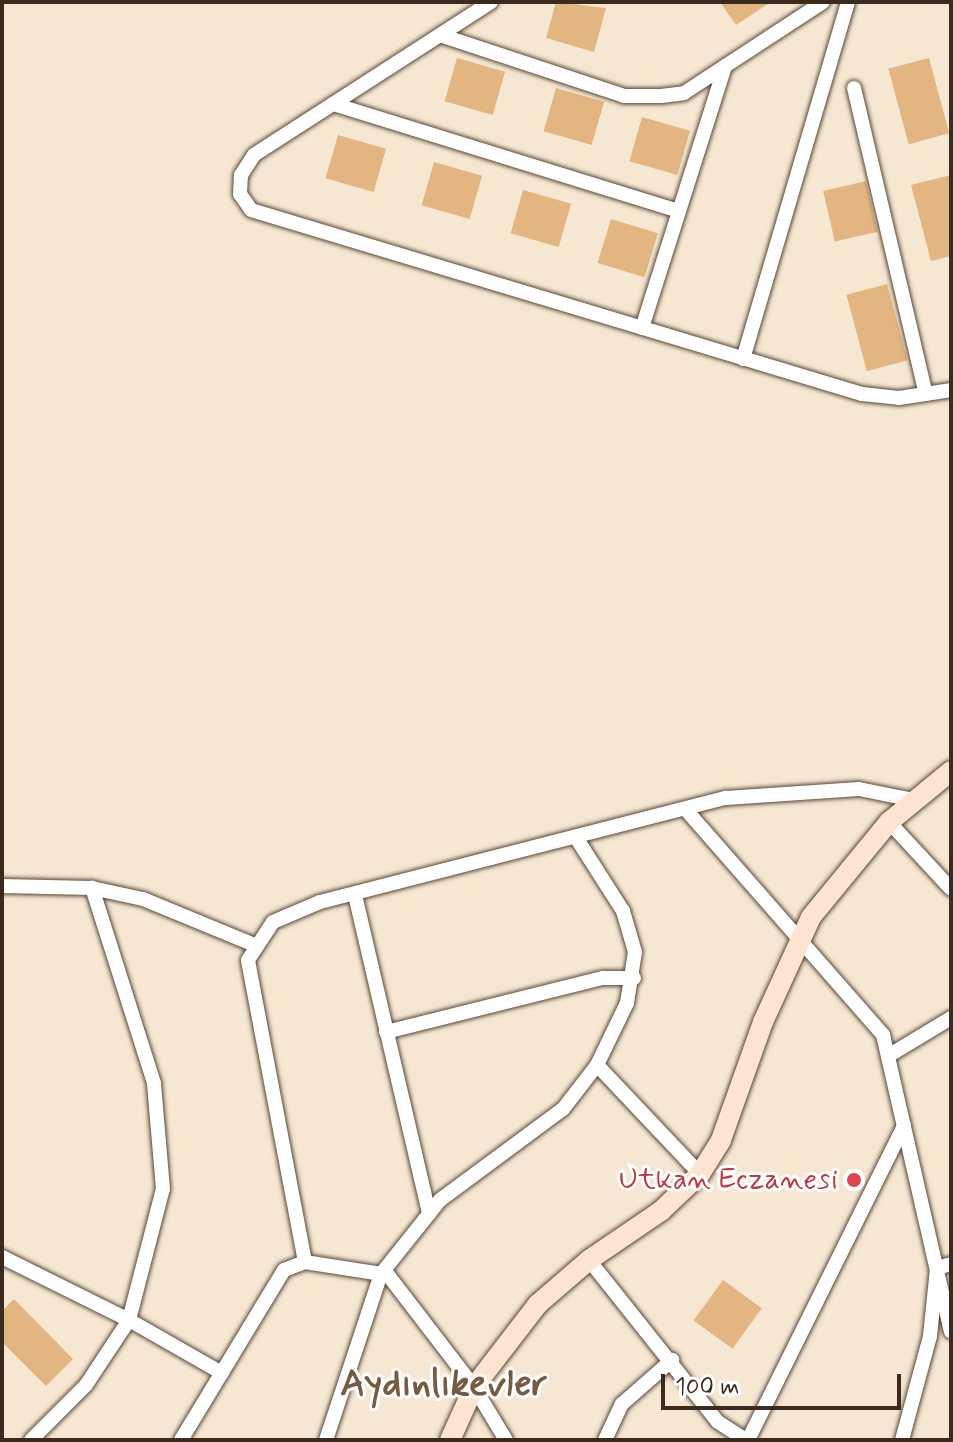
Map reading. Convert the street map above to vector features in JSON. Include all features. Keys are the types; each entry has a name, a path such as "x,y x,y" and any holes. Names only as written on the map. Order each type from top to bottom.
{"street":[{"path":"491,2 254,155 241,175 240,194 251,210 862,394 899,398 951,390"},
{"path":"440,35 624,96 684,93 823,2"},
{"path":"743,359 848,2"},
{"path":"642,328 725,66"},
{"path":"854,88 926,394"},
{"path":"333,104 679,211"},
{"path":"450,1440 474,1387 517,1327 589,1260 661,1211 700,1174 721,1140 800,937 840,876 889,822 951,771"},
{"path":"305,1262 248,960 273,922 355,895 687,811 726,798 859,789 913,800"},
{"path":"687,811 883,1035 904,1126 944,1266 951,1331"},
{"path":"889,822 951,889"},
{"path":"326,1440 381,1274 440,1200 563,1109 597,1065 634,978 635,952 623,911 577,839"},
{"path":"2,886 92,888 143,899 257,946"},
{"path":"31,1440 86,1385 129,1320 160,1217 162,1135 147,1058 92,888"},
{"path":"355,895 429,1214"},
{"path":"386,1032 603,978 634,978"},
{"path":"888,1056 951,1018"},
{"path":"597,1065 700,1174"},
{"path":"589,1260 672,1360 718,1422 747,1440 904,1126"},
{"path":"2,1257 129,1320 222,1373"},
{"path":"181,1440 284,1270 305,1262 388,1275 474,1387 506,1440"},
{"path":"902,1440 930,1336 944,1266"},
{"path":"605,1440 622,1404 672,1360"}],"building":[{"path":"556,2 606,8 594,52 546,38"},
{"path":"720,2 771,2 736,25"},
{"path":"457,58 505,72 493,115 445,101"},
{"path":"929,58 949,133 909,144 888,69"},
{"path":"556,88 604,102 592,145 544,131"},
{"path":"642,117 690,131 677,175 629,161"},
{"path":"338,135 386,149 374,192 326,178"},
{"path":"434,162 482,176 470,219 422,205"},
{"path":"951,175 951,256 931,261 911,185"},
{"path":"866,181 878,232 835,242 823,191"},
{"path":"523,190 571,204 559,247 511,233"},
{"path":"611,219 658,233 644,277 598,263"},
{"path":"887,284 907,360 867,371 846,295"},
{"path":"723,1280 762,1308 732,1349 694,1320"},
{"path":"14,1299 73,1359 46,1386 2,1342 2,1311"}],"place":[{"name":"Utkan Eczanesi","path":"854,1180"}],"district":[{"name":"Aydınlıkevler","path":"444,1385"}]}
